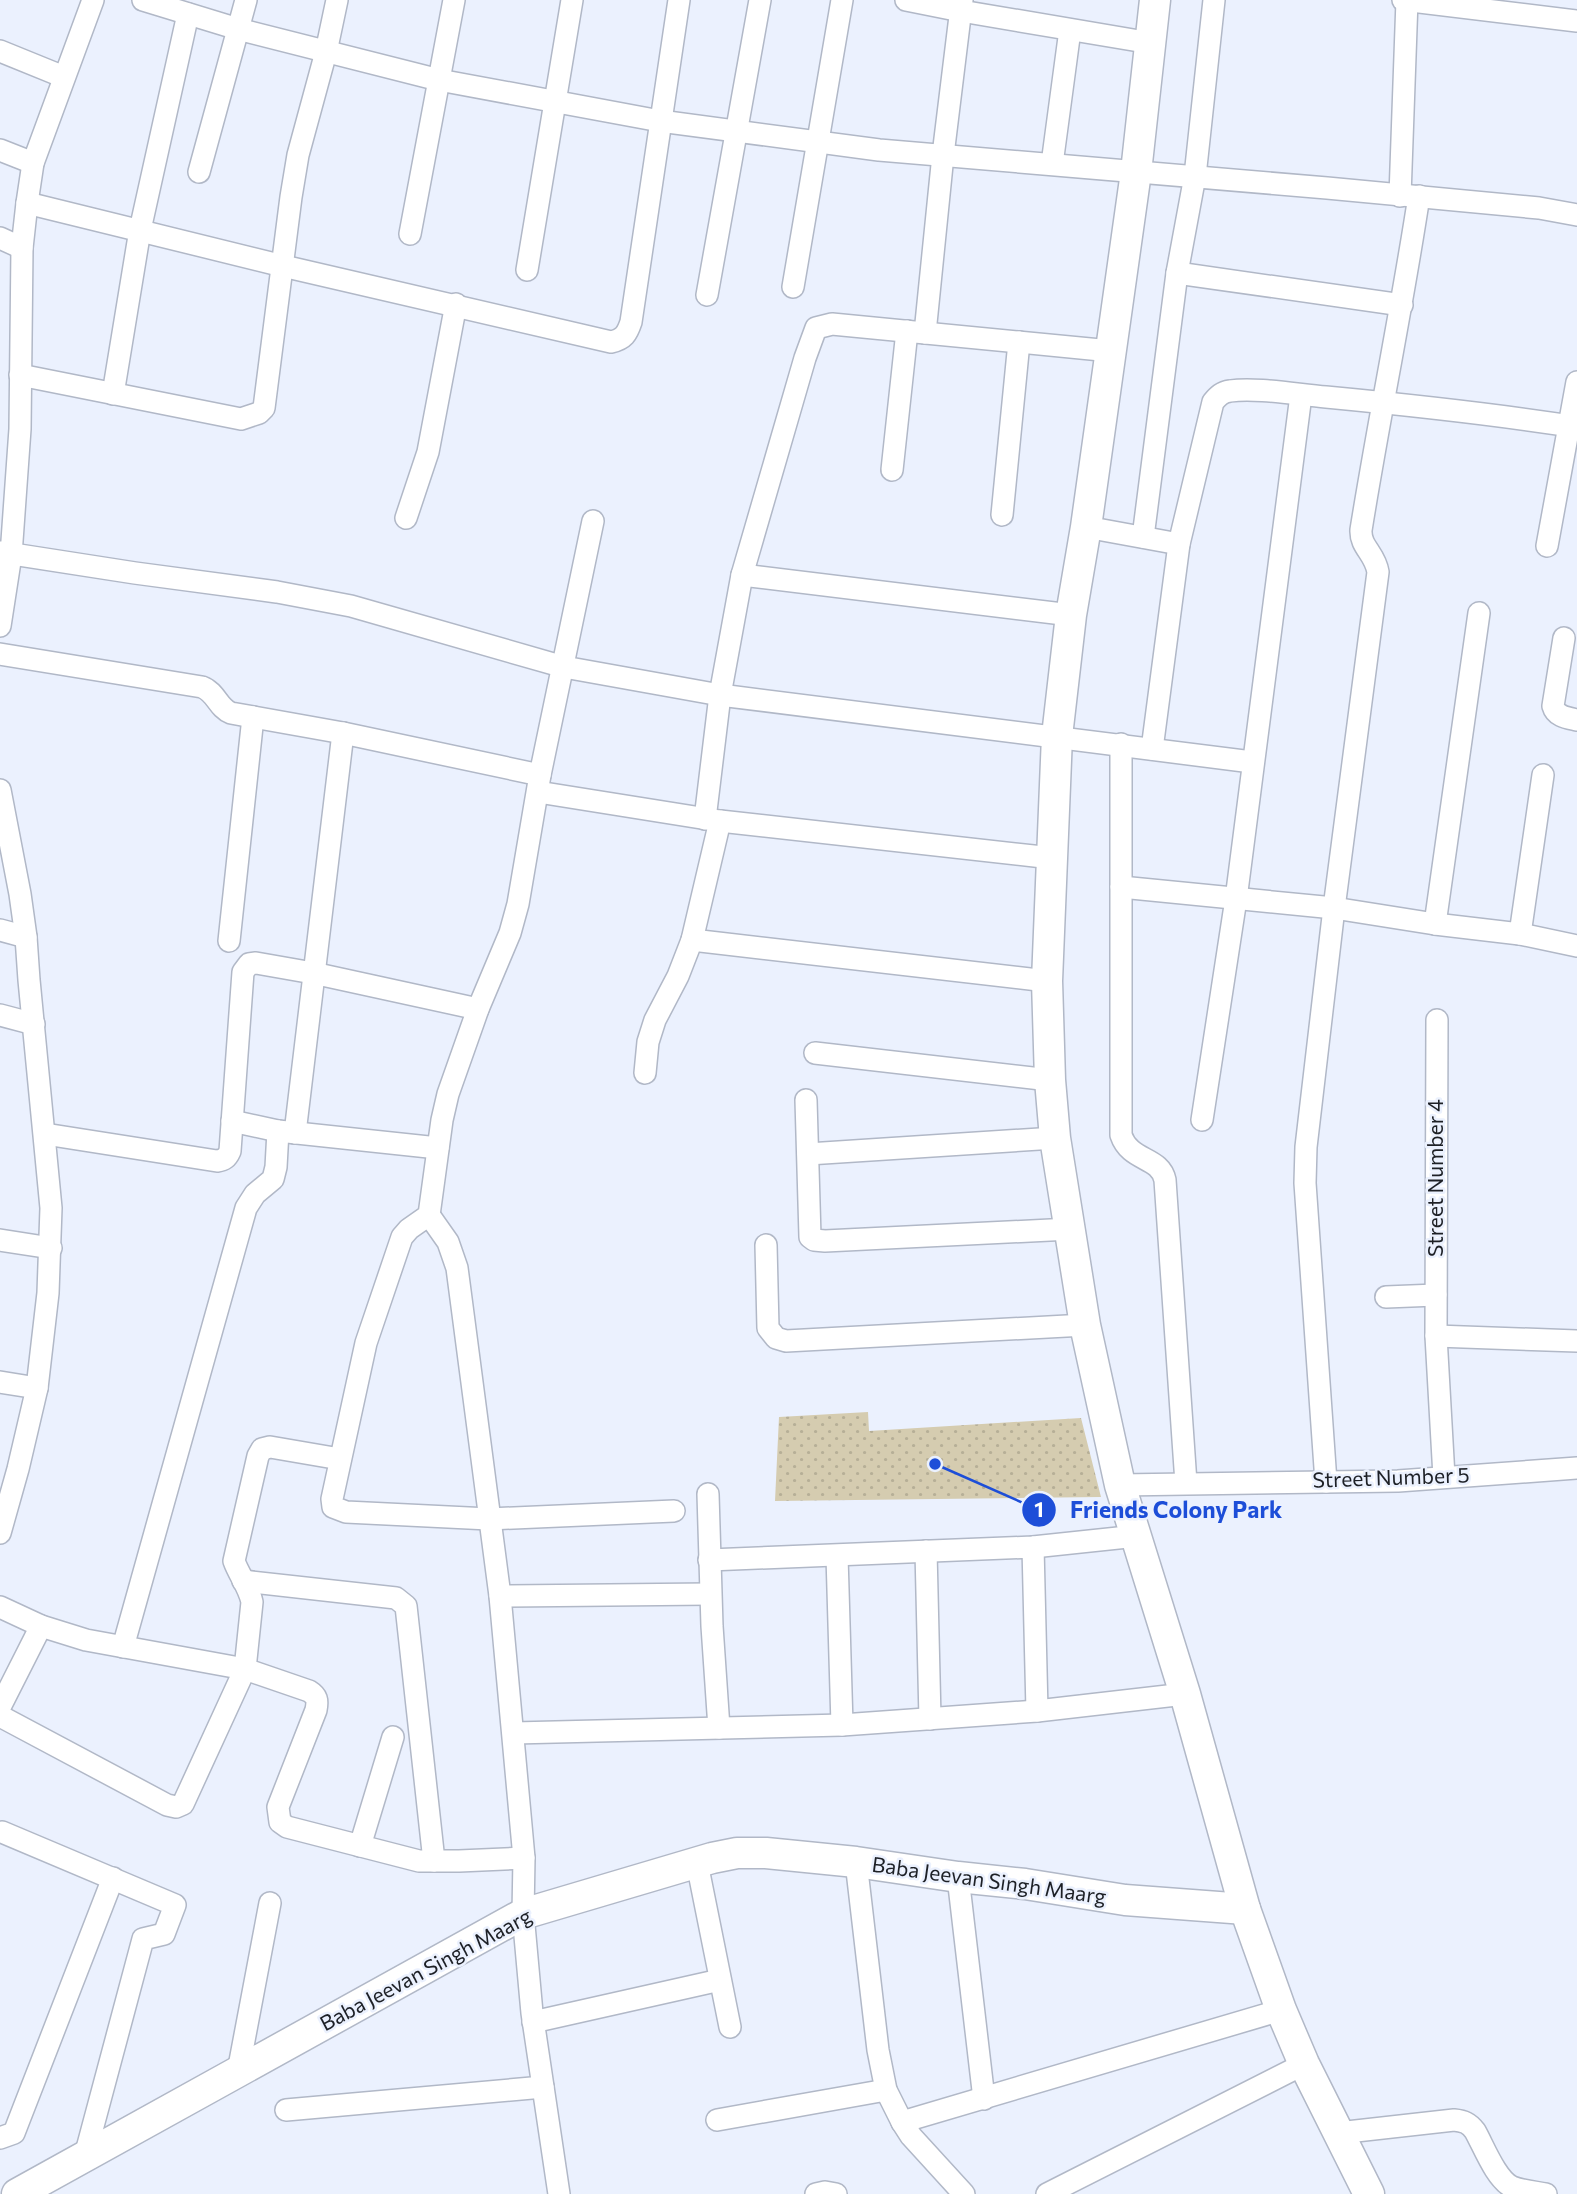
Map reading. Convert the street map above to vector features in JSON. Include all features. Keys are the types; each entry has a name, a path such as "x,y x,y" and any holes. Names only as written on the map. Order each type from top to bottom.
{"street":[{"path":"0,626 10,427 20,375 10,309 22,248 33,163 93,0"},
{"path":"143,0 238,29 439,80 660,121 819,143 1539,208 1577,215"},
{"path":"199,172 246,0"},
{"path":"20,375 241,419 259,413 264,408 290,197 337,0"},
{"path":"410,234 454,0"},
{"path":"527,270 572,0"},
{"path":"27,203 611,342 622,339 631,321 679,0"},
{"path":"707,295 760,0"},
{"path":"793,287 842,0"},
{"path":"906,0 961,6 1070,30 1151,43"},
{"path":"1155,0 1136,172 1071,615 1057,736 1047,981 1055,1138 1085,1325 1120,1485 1185,1693 1245,1909 1281,2010 1304,2064 1367,2193"},
{"path":"1143,537 1177,273 1195,176 1214,0"},
{"path":"1326,1482 1305,1171 1307,1129 1378,572 1374,558 1361,537 1382,402 1402,305 1410,196 1405,0 1457,3 1577,21"},
{"path":"892,470 943,155 961,6"},
{"path":"113,394 139,230 188,13"},
{"path":"1052,164 1070,30"},
{"path":"0,51 65,77"},
{"path":"0,149 33,163"},
{"path":"0,238 22,248"},
{"path":"1177,273 1402,305"},
{"path":"406,518 428,452 456,304"},
{"path":"645,1073 648,1042 655,1020 678,976 692,940 713,820 720,695 742,575 812,335 817,328 832,324 1111,351"},
{"path":"1002,515 1019,342"},
{"path":"1547,546 1573,427 1577,382"},
{"path":"1152,749 1179,544 1213,402 1218,395 1242,390 1382,402 1534,419 1573,427"},
{"path":"1202,1120 1236,900 1301,395"},
{"path":"559,2194 534,2022 523,1914 524,1858 500,1596 457,1268 448,1242 429,1215 448,1094 478,1009 510,933 518,904 539,783 593,521"},
{"path":"1086,527 1179,544"},
{"path":"5,553 278,592 351,606 564,667 720,695 1252,762"},
{"path":"742,575 1071,615"},
{"path":"1435,924 1479,613"},
{"path":"1564,638 1553,706 1554,711 1560,715 1577,720"},
{"path":"0,654 202,687 213,693 227,712 343,733 539,783 713,820 1052,858"},
{"path":"229,941 253,717"},
{"path":"123,1647 246,1208 255,1194 273,1179 287,1132 313,973 343,733"},
{"path":"1121,744 1121,1135 1130,1151 1159,1167 1165,1180 1186,1483"},
{"path":"1520,934 1543,775"},
{"path":"0,790 4,839 20,894 26,937 51,1208 47,1304 37,1388 0,1533"},
{"path":"1122,887 1334,908 1520,934 1577,946"},
{"path":"0,930 26,937"},
{"path":"692,940 1047,981"},
{"path":"45,1134 223,1160 228,1156 243,972 245,967 256,963 478,1009"},
{"path":"0,1015 34,1024"},
{"name":"Street Number 4","path":"1437,1020 1436,1336 1444,1477"},
{"path":"815,1054 1050,1080"},
{"path":"806,1100 810,1237 814,1240 1070,1229"},
{"path":"232,1121 287,1132 438,1148"},
{"path":"808,1154 1055,1138"},
{"path":"429,1215 409,1229 398,1244 366,1343 332,1499 333,1507 338,1510 489,1519 674,1511"},
{"path":"0,1240 51,1248"},
{"path":"766,1245 768,1328 776,1338 786,1341 1085,1325"},
{"path":"1385,1297 1436,1295"},
{"path":"1436,1336 1577,1341"},
{"path":"0,1382 37,1388"},
{"path":"0,1716 167,1805 176,1807 183,1804 245,1669 252,1602 250,1592 234,1561 258,1456 262,1449 277,1447 340,1460"},
{"name":"Street Number 5","path":"1120,1485 1398,1481 1577,1468"},
{"path":"708,1494 710,1594 719,1728"},
{"path":"709,1560 1033,1547 1137,1536"},
{"path":"1033,1547 1037,1711"},
{"path":"926,1551 930,1719"},
{"path":"837,1556 842,1725"},
{"path":"243,1581 396,1598 407,1606 434,1861"},
{"path":"500,1596 710,1594"},
{"path":"0,1607 41,1626 86,1640 245,1669 315,1695 318,1700 316,1710 278,1807 280,1822 287,1827 402,1857 434,1861 524,1858"},
{"path":"0,1707 9,1666 41,1626"},
{"path":"514,1733 842,1725 1037,1711 1185,1693"},
{"path":"359,1846 393,1737"},
{"path":"2,1832 175,1905 164,1934 142,1939 85,2156"},
{"name":"Baba Jeevan Singh Maarg","path":"17,2194 523,1914 737,1853 766,1853 856,1862 1125,1900 1245,1909"},
{"path":"856,1862 878,2050 887,2090 911,2136 964,2194"},
{"path":"696,1863 730,2027"},
{"path":"958,1877 985,2099"},
{"path":"0,2138 14,2133 113,1878"},
{"path":"239,2072 270,1903"},
{"path":"534,2022 720,1980"},
{"path":"902,2122 1281,2010"},
{"path":"1047,2194 1304,2064"},
{"path":"286,2110 543,2087"},
{"path":"717,2120 887,2090"},
{"path":"1338,2133 1462,2121 1475,2130 1503,2188 1513,2187 1546,2194"},
{"path":"816,2194 836,2194"}],"shaded area":[{"path":"868,1412 869,1431 1081,1418 1101,1497 775,1501 779,1417"}],"place":[{"name":"Friends Colony Park","path":"935,1464"}]}
